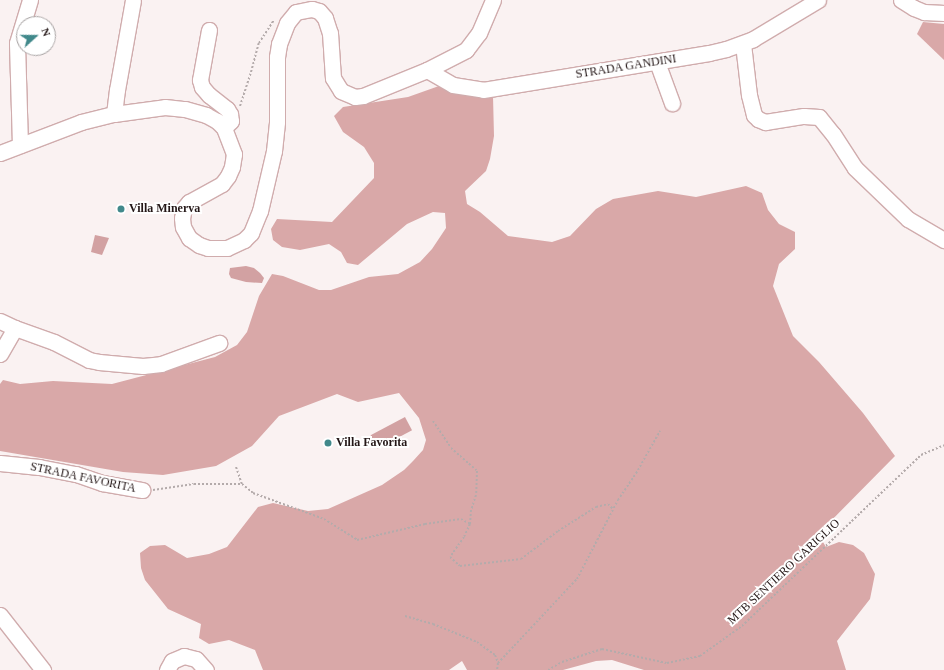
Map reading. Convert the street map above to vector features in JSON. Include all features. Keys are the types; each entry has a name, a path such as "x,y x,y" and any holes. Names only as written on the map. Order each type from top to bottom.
{"street":[{"path":"20,145 16,43 30,0"},
{"path":"114,114 133,0"},
{"path":"209,30 200,80 202,87 208,96 227,109 230,114 228,124 234,154 232,168 222,184 189,202 184,208 182,218 183,227 189,238 208,248 227,248 236,245 251,233 257,222 274,151 277,122 277,57 279,44 287,23 298,6 319,11 326,18 330,33 333,78 336,85 348,95 355,97 363,96 427,70 466,50 479,33 494,0"},
{"name":"STRADA GANDINI","path":"427,70 453,85 484,90 658,62 726,49 743,44 818,0"},
{"path":"901,0 924,12 944,13"},
{"path":"743,44 749,95 754,115 758,119 765,122 804,116 819,118 829,128 855,168 908,219 944,240"},
{"path":"658,62 672,103"},
{"path":"0,153 81,122 148,108 185,109 206,115 217,121 228,124"},
{"path":"0,321 54,342 89,360 143,366 161,364 219,343"},
{"path":"0,354 15,328"},
{"name":"STRADA FAVORITA","path":"0,463 39,467 76,474 102,484 142,490"},
{"path":"0,615 43,670"},
{"path":"167,670 172,661 184,656 196,660 206,670"}],"path":[{"path":"228,124 237,113 252,72 259,42 270,25 278,17"},
{"path":"433,421 451,448 477,471 476,495 471,510 470,524 464,537 450,557 460,566 522,559 558,531 596,507 608,504 613,509"},
{"path":"498,663 577,579 613,509 638,470 660,431"},
{"name":"MTB SENTIERO GARIGLIO","path":"548,670 562,662 602,649 667,663 700,656 742,626 921,455 944,445"},
{"path":"236,467 242,484 253,493 324,518 356,540 425,524 461,519 470,524"},
{"path":"142,490 154,490 194,484 242,484"},
{"path":"405,616 433,624 477,642 495,655 498,663 497,670"}],"shaded area":[{"path":"923,22 944,24 944,60 917,34"},
{"path":"439,86 455,91 493,96 494,136 490,159 486,171 465,191 467,204 480,212 508,236 552,242 570,236 596,209 613,199 658,191 696,197 746,186 762,193 768,210 779,224 795,232 795,249 779,264 773,286 793,336 819,362 863,413 895,456 818,534 826,547 839,542 853,545 864,553 875,574 870,599 837,641 846,670 644,670 612,660 596,661 563,670 467,670 462,661 449,670 263,670 255,650 229,640 209,644 199,638 201,624 168,609 145,580 141,568 140,553 150,546 165,545 187,558 209,554 227,547 258,507 273,503 308,511 328,509 382,485 404,470 413,461 423,450 426,440 419,418 399,393 358,402 337,394 279,416 252,446 216,466 163,475 123,472 0,451 0,384 3,380 20,384 53,381 112,384 215,357 237,345 247,332 259,296 272,274 283,276 319,290 331,290 369,277 398,274 420,262 432,249 446,228 445,213 433,212 407,224 358,265 347,263 341,252 329,244 300,250 282,247 273,240 271,229 277,219 332,222 374,178 374,163 364,147 343,132 334,116 343,107 408,97"},
{"path":"95,235 109,238 102,255 91,252"},
{"path":"246,266 254,268 260,273 264,278 262,283 246,282 231,278 229,274 230,268"},
{"path":"405,417 412,430 378,449 371,435"}],"place":[{"name":"Villa Minerva","path":"121,209"},
{"name":"Villa Favorita","path":"328,443"}]}
